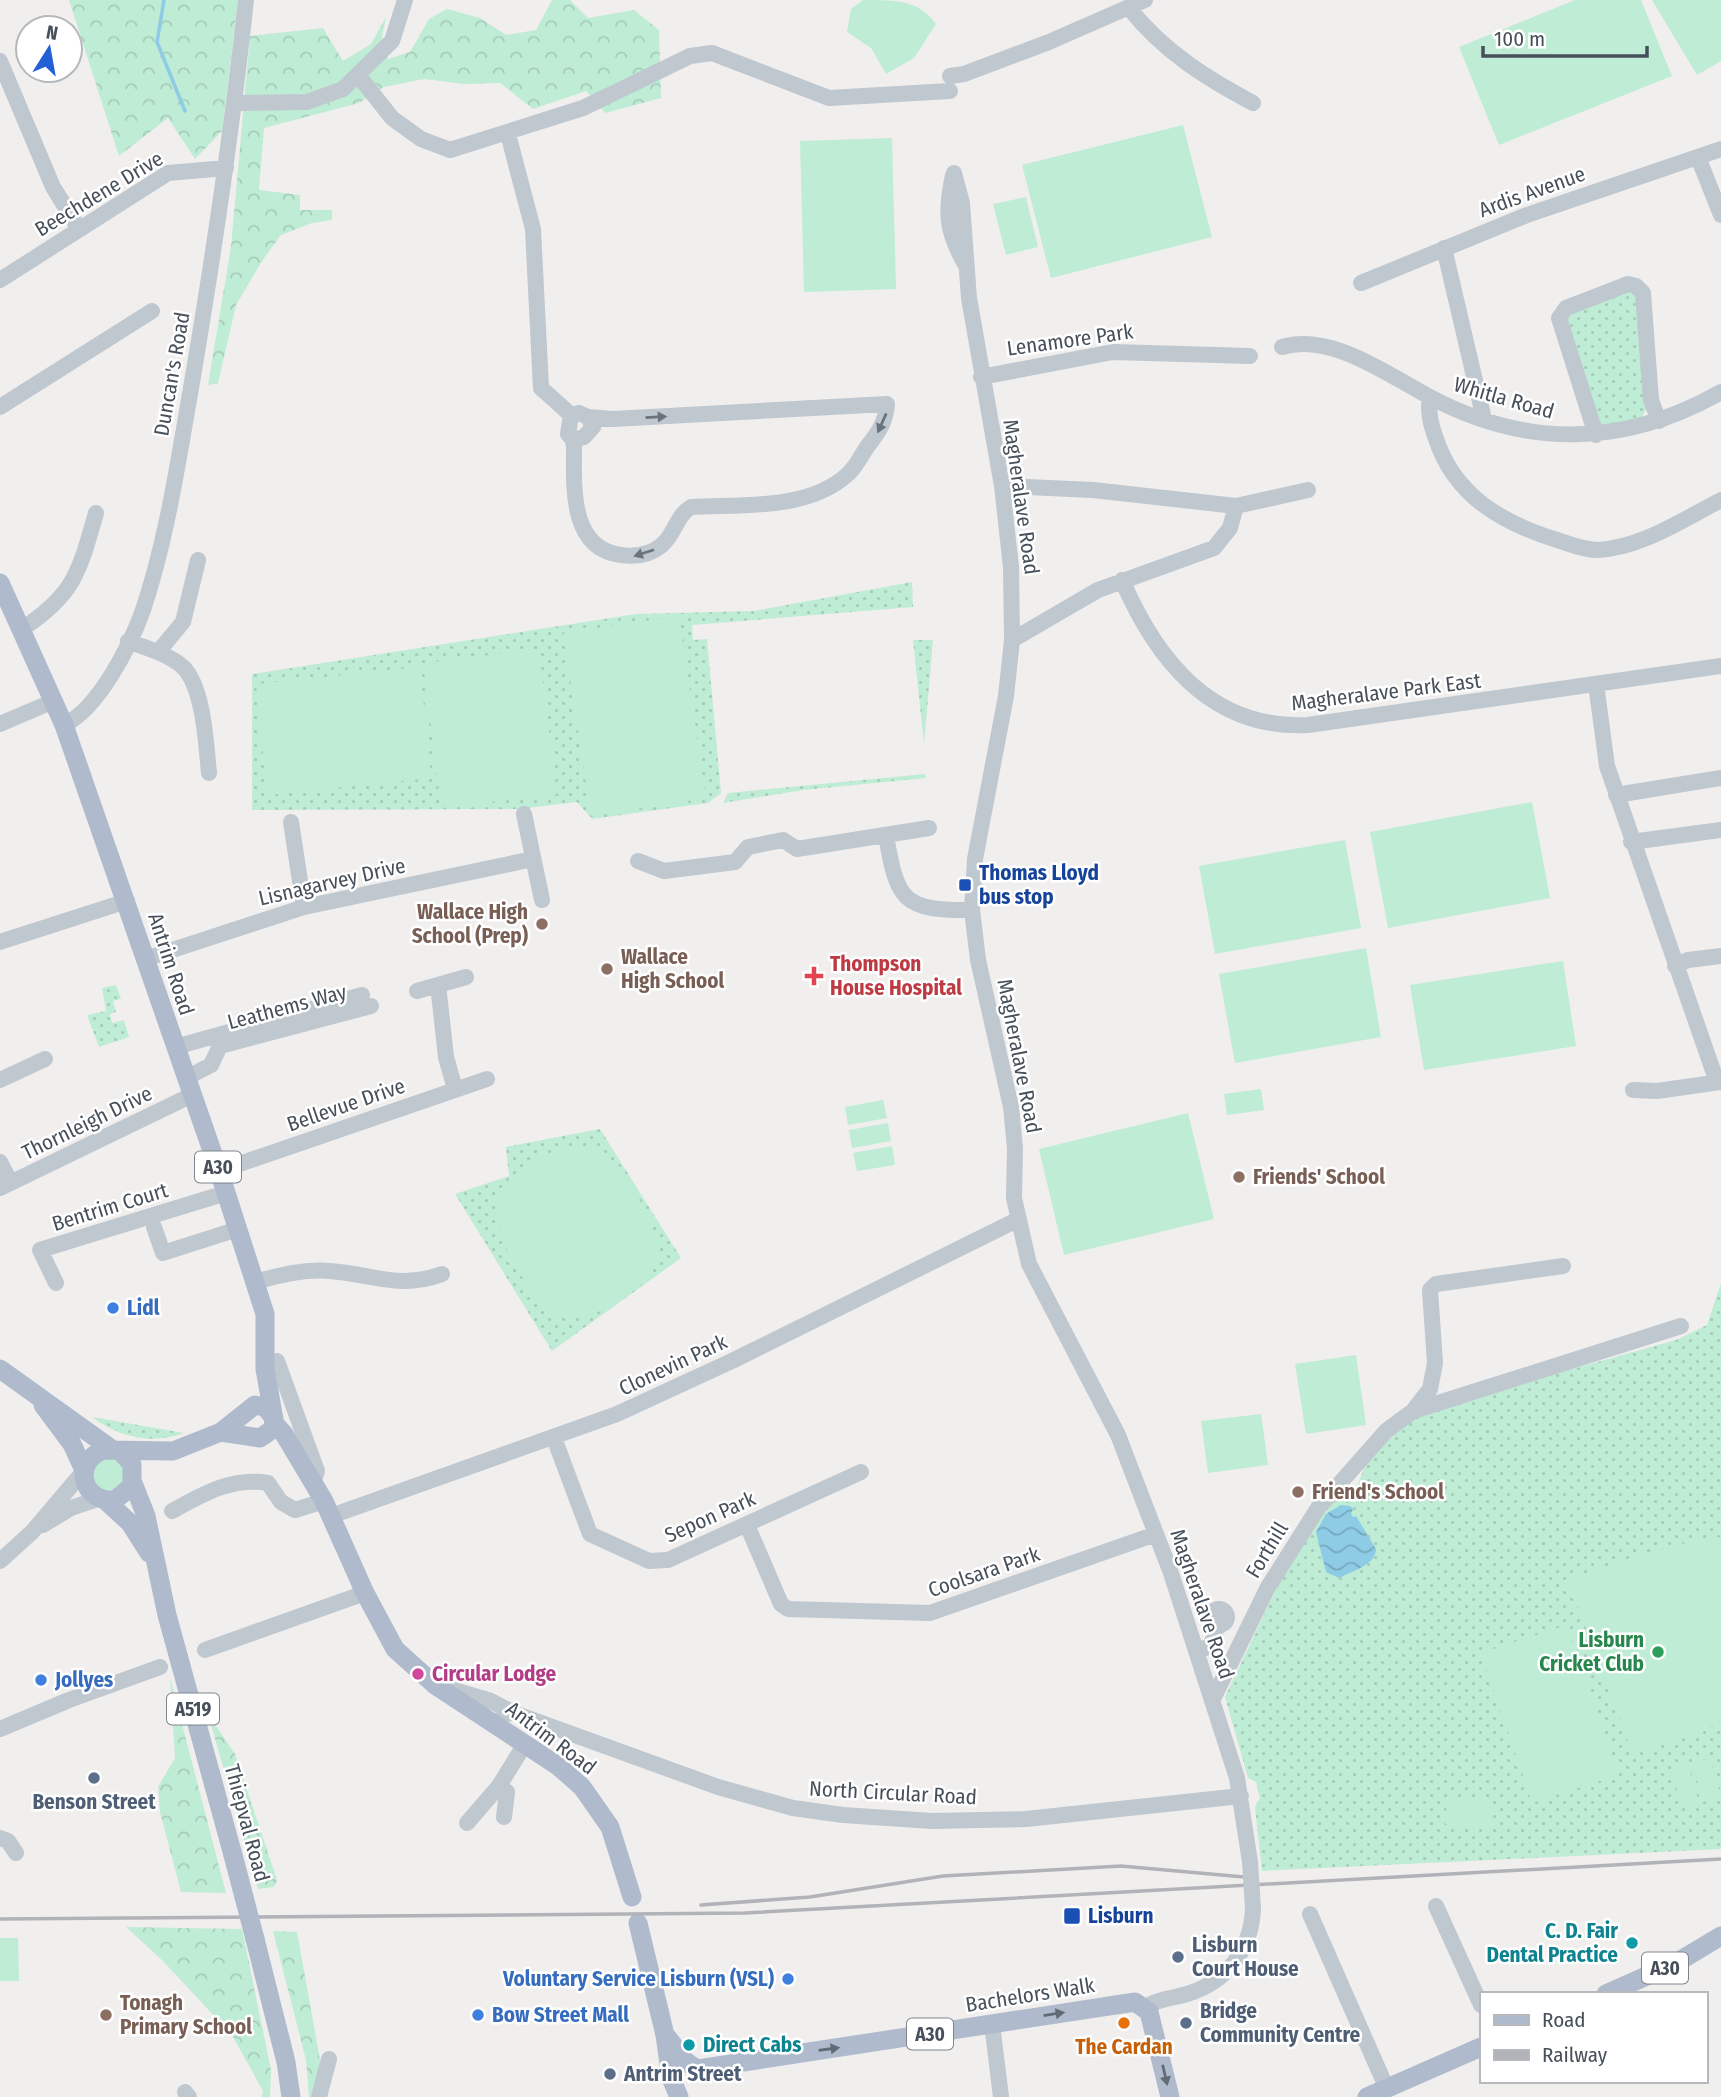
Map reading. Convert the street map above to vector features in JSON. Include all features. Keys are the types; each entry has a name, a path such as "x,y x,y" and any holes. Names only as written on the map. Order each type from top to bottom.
{"main road":[{"name":"Antrim Road","path":"0,583 64,725 219,1171 265,1314 274,1419 328,1509 365,1593 395,1648 435,1685 558,1766 597,1805 616,1843 632,1897"},
{"name":"Antrim Road","path":"245,1412 271,1365"},
{"name":"A519","path":"0,1369 117,1451 132,1464 134,1481"},
{"name":"A519","path":"28,1388 72,1444 83,1471 86,1488 102,1500"},
{"path":"260,1405 274,1419 269,1434 253,1437 242,1424 245,1412 260,1405"},
{"name":"A30","path":"134,1481 173,1451 221,1432 245,1412"},
{"name":"A30","path":"221,1432 253,1437"},
{"name":"Antrim Road","path":"253,1437 300,1465"},
{"path":"83,1471 97,1453 117,1451"},
{"name":"A30","path":"117,1451 173,1451"},
{"path":"102,1500 122,1498 134,1481"},
{"name":"Thiepval Road","path":"134,1481 146,1516 155,1563 255,1939 286,2062 291,2097"},
{"name":"Thiepval Road","path":"102,1500 130,1523 155,1563"},
{"name":"A30","path":"638,1923 666,2035 671,2078 680,2097"},
{"name":"A30","path":"1610,1992 1676,1963 1721,1936"},
{"name":"Bachelors Walk","path":"666,2035 685,2063 698,2069 1123,2003 1135,2002 1146,2007"},
{"path":"1146,2007 1152,2021 1170,2097"},
{"path":"1367,2097 1480,2048"},
{"path":"687,2097 687,2085 713,2067"}],"street":[{"name":"Duncan's Road","path":"64,725 93,703 128,641 144,604 170,504 226,168 246,0"},
{"path":"234,103 307,102 343,89 392,41 405,0"},
{"path":"358,75 392,118 421,139 450,149 508,134 583,108 691,56 712,53 829,98 950,83 1145,0"},
{"path":"1129,8 1160,41 1199,74 1253,103"},
{"path":"0,61 53,187 79,229"},
{"path":"508,134 533,229 541,388 571,415"},
{"name":"Ardis Avenue","path":"1361,283 1527,215 1721,149"},
{"path":"1698,157 1721,215"},
{"name":"Beechdene Drive","path":"0,280 168,173 226,168"},
{"name":"Magheralave Road","path":"966,265 974,237 969,203 954,173 947,205 951,240 966,265 981,377 1002,486 1011,567 1012,640 1003,719 974,867 972,910 978,960 1011,1107 1015,1148 1014,1198 1032,1272 1118,1435 1156,1534 1213,1699 1241,1796 1250,1862 1252,1924 1242,1952 1224,1975 1203,1988 1146,2007"},
{"path":"1444,248 1484,419"},
{"path":"1596,435 1559,318 1566,308 1628,284 1636,286 1643,293 1651,400 1658,421"},
{"path":"0,407 152,311"},
{"name":"Whitla Road","path":"1282,347 1307,342 1362,360 1430,397 1484,419 1563,436 1627,431 1679,415 1721,392"},
{"name":"Lenamore Park","path":"981,377 1114,352 1250,356"},
{"path":"1430,397 1430,422 1442,455 1455,477 1484,507 1522,528 1582,548 1606,549 1634,542 1721,500"},
{"path":"887,404 886,419 880,429 850,473 832,486 813,495 779,501 691,507 682,512 663,544 636,557 614,554 590,540 575,503 573,440 568,434 571,415 579,413 588,417 613,419 887,404"},
{"path":"573,440 589,433 593,422 588,417"},
{"path":"1002,486 1093,490 1236,506 1308,490"},
{"path":"1012,640 1086,595 1214,548 1230,528 1236,506"},
{"path":"22,629 47,614 75,577 96,513"},
{"path":"158,652 183,622 198,560"},
{"name":"Magheralave Park East","path":"1122,580 1163,651 1184,675 1224,709 1264,724 1308,725 1721,666"},
{"path":"128,641 158,652 184,667 198,694 209,774"},
{"path":"1596,684 1607,766 1631,842 1719,1082 1657,1091 1633,1090"},
{"path":"0,724 54,701"},
{"path":"1616,795 1721,778"},
{"path":"524,814 541,900"},
{"path":"291,822 304,907"},
{"path":"642,869 664,872 735,862 748,847 783,840 797,849 929,828"},
{"path":"1631,842 1721,830"},
{"path":"886,835 894,881 904,896 925,907 943,911 972,910"},
{"name":"Lisnagarvey Drive","path":"145,959 304,907 533,859"},
{"path":"0,942 127,901"},
{"path":"1675,965 1688,960 1721,956"},
{"path":"417,991 466,977"},
{"path":"438,985 446,1057 455,1089"},
{"name":"Leathems Way","path":"175,1046 366,1001 220,1046 211,1065 189,1087"},
{"path":"0,1080 45,1059"},
{"name":"Bellevue Drive","path":"219,1171 487,1079"},
{"name":"Thornleigh Drive","path":"5,1186 189,1087"},
{"path":"0,1162 5,1186"},
{"name":"Bentrim Court","path":"56,1283 40,1250 226,1193"},
{"name":"Clonevin Park","path":"172,1511 218,1486 254,1481 268,1483 281,1502 295,1510 328,1509 554,1438 617,1415 734,1360 1019,1219"},
{"name":"Bentrim Court","path":"154,1227 163,1253 238,1229"},
{"name":"Forthill","path":"1213,1699 1268,1587 1318,1507 1386,1431 1413,1411 1430,1389 1435,1363 1430,1290 1436,1284 1563,1266"},
{"path":"255,1282 294,1271 359,1274 400,1283 442,1274"},
{"name":"Forthill","path":"1413,1411 1681,1326"},
{"path":"271,1365 295,1411 317,1472 313,1483"},
{"path":"274,1419 295,1411"},
{"name":"Sepon Park","path":"554,1438 590,1534 598,1540 649,1561 668,1560 862,1472"},
{"path":"1,1561 32,1532 83,1471"},
{"path":"32,1532 71,1508 102,1500"},
{"name":"Coolsara Park","path":"747,1525 781,1604 788,1609 922,1615 1156,1534"},
{"path":"205,1650 365,1593"},
{"path":"1197,1652 1211,1645 1218,1624"},
{"path":"0,1729 69,1700 160,1667"},
{"name":"North Circular Road","path":"435,1685 491,1701 514,1713 718,1787 793,1808 843,1815 932,1821 1026,1819 1241,1796"},
{"path":"495,1723 505,1714 514,1713"},
{"path":"467,1823 499,1786 525,1744"},
{"path":"499,1786 507,1792 504,1817"},
{"path":"0,1838 8,1842 16,1853"},
{"path":"1436,1906 1480,2003"},
{"path":"1310,1914 1387,2089"},
{"path":"992,2024 1001,2097"},
{"path":"319,2097 329,2059"}],"green space":[{"path":"69,0 238,0 222,131 195,159 168,118 119,156 84,47 84,14 73,14"},
{"path":"552,0 570,0 588,18 634,10 659,30 661,98 605,113 586,91 533,109 500,83 464,84 424,79 384,87 359,103 264,128 259,190 300,195 300,210 332,210 332,220 312,223 281,235 236,305 218,383 208,385 231,247 250,36 323,28 343,61 371,44 386,17 382,37 388,59 410,52 429,19 447,9 480,18 506,35 536,30"},
{"path":"863,0 906,3 922,10 936,24 914,58 886,74 871,48 847,32 851,9"},
{"path":"1575,0 1641,0 1672,76 1499,145 1459,47"},
{"path":"1652,0 1721,0 1721,61 1697,75"},
{"path":"1183,125 1212,237 1051,278 1022,165"},
{"path":"892,138 896,289 804,292 800,141"},
{"path":"1026,197 1038,247 1006,255 993,204"},
{"path":"1627,290 1637,292 1649,405 1640,420 1601,426 1565,324 1572,312"},
{"path":"912,582 913,607 692,625 693,640 707,639 721,793 708,803 592,819 577,802 519,809 252,810 252,674 636,614 754,611"},
{"path":"679,616 706,798 591,816 563,633"},
{"path":"913,640 933,640 924,744"},
{"path":"539,649 557,794 441,808 423,663"},
{"path":"420,667 431,778 267,795 256,684"},
{"path":"925,774 926,778 803,790 723,803 728,793"},
{"path":"1532,802 1550,898 1388,928 1370,832"},
{"path":"1345,840 1361,928 1215,954 1199,866"},
{"path":"1366,948 1381,1037 1235,1063 1219,974"},
{"path":"1563,961 1576,1046 1424,1070 1410,985"},
{"path":"116,985 121,999 113,1001 116,1012 110,1014 112,1023 124,1020 129,1037 99,1047 87,1015 106,1011 102,988"},
{"path":"1261,1089 1264,1110 1227,1115 1224,1094"},
{"path":"883,1100 887,1118 848,1125 845,1107"},
{"path":"1188,1113 1214,1219 1064,1255 1039,1149"},
{"path":"888,1123 891,1141 852,1148 849,1130"},
{"path":"600,1129 681,1258 552,1351 455,1194 509,1176 506,1147"},
{"path":"892,1146 895,1165 857,1171 853,1153"},
{"path":"593,1148 619,1166 650,1218 658,1250 649,1279 620,1301 594,1314 551,1315 524,1280 509,1254 499,1226 497,1201 508,1181 540,1157 561,1149"},
{"path":"1721,1283 1721,1849 1262,1871 1255,1807 1260,1798 1256,1782 1248,1778 1225,1697 1286,1568 1330,1503 1358,1484 1368,1458 1415,1413 1676,1340 1707,1325"},
{"path":"1356,1355 1366,1425 1306,1434 1295,1364"},
{"path":"1261,1414 1268,1465 1208,1473 1201,1421"},
{"path":"92,1417 184,1433 160,1438 136,1437 113,1430"},
{"path":"115,1458 125,1466 123,1490 100,1494 90,1473 96,1462"},
{"name":"Lisburn Cricket Club","path":"1721,1537 1721,1724 1709,1727 1698,1735 1632,1752 1568,1580 1675,1545"},
{"path":"1567,1625 1618,1775 1532,1803 1481,1653"},
{"path":"170,1678 226,1893 181,1892 160,1812 158,1787 175,1758"},
{"path":"208,1714 235,1754 277,1880 274,1887 258,1889"},
{"path":"1710,1758 1721,1797 1703,1802 1692,1763"},
{"path":"1688,1764 1699,1803 1682,1808 1671,1769"},
{"path":"1447,1798 1491,1801 1489,1828 1445,1824"},
{"path":"126,1927 242,1929 271,2070 270,2097 262,2097 263,2091 232,2035 162,1960"},
{"path":"273,1931 297,1932 320,2060 318,2097 309,2097 306,2060"},
{"path":"0,1938 18,1938 19,1981 0,1981"}],"water":[{"path":"1341,1505 1353,1509 1351,1514 1356,1516 1376,1549 1375,1555 1368,1563 1339,1578 1326,1572 1316,1532 1326,1514"}],"waterway":[{"path":"164,0 157,42 185,111"}],"railway":[{"path":"0,1919 745,1913 1721,1859"},
{"path":"701,1905 810,1897 943,1876 1121,1866 1244,1877"}],"place":[{"name":"Thomas Lloyd bus stop","path":"965,885"},
{"name":"Wallace High School (Prep)","path":"542,924"},
{"name":"Wallace High School","path":"607,969"},
{"name":"Thompson House Hospital","path":"814,976"},
{"name":"Friends' School","path":"1239,1177"},
{"name":"Lidl","path":"113,1308"},
{"name":"Friend's School","path":"1298,1492"},
{"name":"Lisburn Cricket Club","path":"1658,1652"},
{"name":"Circular Lodge","path":"418,1674"},
{"name":"Jollyes","path":"41,1680"},
{"name":"Benson Street","path":"94,1778"},
{"name":"Lisburn","path":"1072,1916"},
{"name":"C. D. Fair Dental Practice","path":"1632,1943"},
{"name":"Lisburn Court House","path":"1178,1957"},
{"name":"Voluntary Service Lisburn (VSL)","path":"788,1979"},
{"name":"Tonagh Primary School","path":"106,2015"},
{"name":"Bow Street Mall","path":"478,2015"},
{"name":"The Cardan","path":"1124,2023"},
{"name":"Bridge Community Centre","path":"1186,2023"},
{"name":"Direct Cabs","path":"689,2045"},
{"name":"Antrim Street","path":"610,2074"}]}
